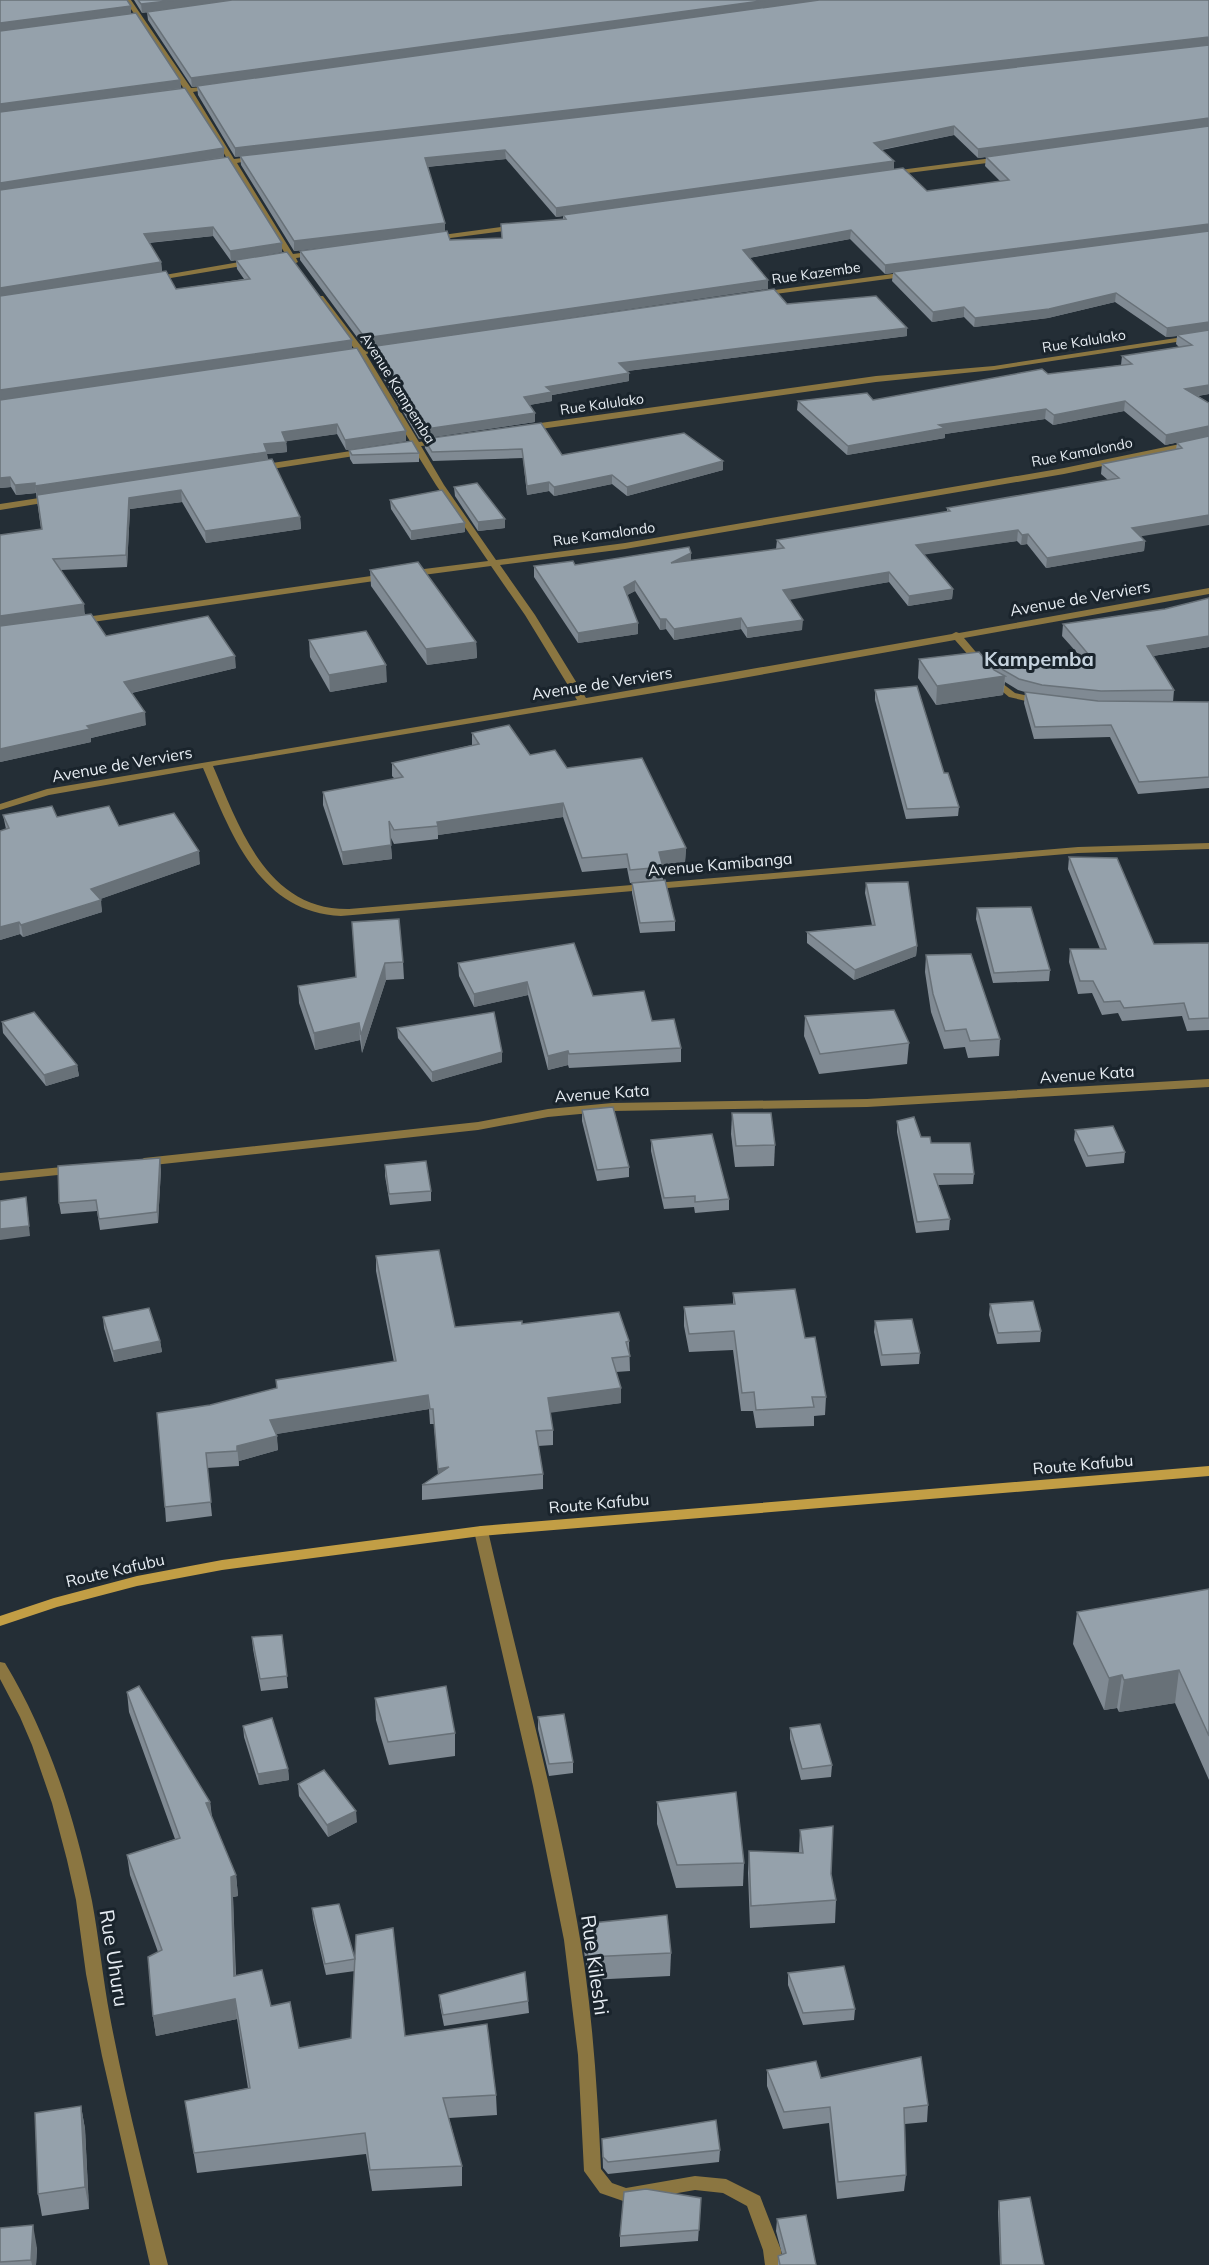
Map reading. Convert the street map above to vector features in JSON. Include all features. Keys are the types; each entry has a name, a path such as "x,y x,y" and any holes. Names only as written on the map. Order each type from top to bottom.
{"main road":[{"name":"Route Kafubu","path":"0,1621 137,1581 222,1565 481,1531 1209,1471"}],"street":[{"path":"128,0 189,91 300,271"},
{"path":"128,18 150,15"},
{"path":"166,94 224,86"},
{"path":"210,165 266,157"},
{"path":"879,175 1005,158"},
{"path":"422,240 526,226"},
{"path":"269,259 326,251"},
{"path":"149,279 258,261"},
{"name":"Rue Kazembe","path":"748,296 914,273"},
{"name":"Avenue Kampemba","path":"314,289 362,352 440,485 494,563 583,701"},
{"name":"Rue Kalulako","path":"511,430 876,379 993,368 1209,335"},
{"path":"338,356 397,347"},
{"path":"384,450 453,439"},
{"name":"Rue Kamalondo","path":"65,623 625,546 1064,471 1209,441"},
{"path":"245,470 372,451"},
{"path":"0,507 65,496"},
{"name":"Avenue de Verviers","path":"0,807 47,792 1209,591"},
{"path":"957,635 1005,691 1022,698 1056,702"},
{"name":"Avenue Kamibanga","path":"207,764 244,849 279,891 300,904 327,912 390,909 1078,850 1209,846"},
{"name":"Avenue Kata","path":"128,1164 317,1141 468,1127 548,1113 612,1107 867,1103 1209,1083"},
{"path":"0,1177 82,1169"},
{"name":"Rue Kileshi","path":"481,1531 552,1833 572,1942 585,2038 593,2171 606,2188 626,2195 696,2183 726,2186 754,2201 772,2250 774,2265"},
{"name":"Rue Uhuru","path":"0,1667 35,1738 56,1797 82,1889 96,1985 121,2112 159,2265"}],"building":[{"path":"0,0 127,0 131,6 0,23"},
{"path":"138,0 176,0 141,4"},
{"path":"232,0 768,0 191,78 147,12"},
{"path":"819,0 1209,0 1209,37 235,148 197,86"},
{"path":"136,13 180,80 0,104 0,31"},
{"path":"1209,45 1209,118 978,149 954,126 874,143 894,161 556,208 505,150 425,158 445,223 294,241 240,156"},
{"path":"185,88 224,148 0,183 0,112"},
{"path":"1209,126 1209,224 885,265 851,230 743,250 768,280 365,338 300,251 447,231 450,240 502,238 501,224 566,219 563,215 903,168 927,191 1009,180 986,157"},
{"path":"228,157 282,243 230,251 213,227 144,234 161,262 0,288 0,190"},
{"path":"1209,231 1209,322 1167,328 1116,293 1049,309 975,318 964,307 933,312 893,272"},
{"path":"287,252 352,340 0,390 0,296 166,271 176,289 250,279 236,260"},
{"path":"774,289 787,304 876,296 907,328 619,363 629,373 546,387 552,392 524,397 535,413 419,430 369,347"},
{"path":"1209,330 1209,385 1185,389 1209,403 1209,426 1166,435 1125,401 1054,415 1046,409 939,425 945,428 848,446 798,401 867,393 873,400 1042,369 1048,374 1132,364 1122,356 1192,345 1177,335"},
{"path":"357,348 406,431 345,440 337,424 282,432 286,442 264,444 267,452 35,486 35,483 15,485 10,477 0,478 0,400"},
{"path":"541,423 562,455 684,433 723,461 627,487 612,475 554,487 549,482 527,486 522,449 432,452 424,439"},
{"path":"1209,436 1209,515 1132,528 1145,541 1047,558 1028,534 1022,535 1018,530 916,545 953,589 909,596 889,572 783,590 803,620 747,628 741,618 674,629 666,619 660,619 635,581 624,587 638,623 578,633 534,566 573,561 575,565 689,547 691,553 671,563 784,548 777,540 950,511 947,508 1119,478 1102,464 1182,448 1177,443"},
{"path":"412,441 419,453 352,455 349,450"},
{"path":"272,459 300,517 205,531 181,490 129,498 126,555 53,559 84,604 0,616 0,535 42,529 37,495"},
{"path":"477,483 505,519 478,522 454,487"},
{"path":"442,490 465,523 411,531 390,500"},
{"path":"418,562 476,642 426,649 370,570"},
{"path":"1209,598 1209,636 1147,646 1174,690 1101,691 1042,685 1019,679 1003,670 994,659 1089,655 1063,624 1165,609"},
{"path":"91,614 106,636 208,616 235,656 124,682 145,712 87,726 90,729 0,749 0,626"},
{"path":"366,631 386,665 329,675 309,640"},
{"path":"979,652 994,670 1005,676 937,686 919,659"},
{"path":"917,686 944,773 948,773 959,807 907,809 875,690"},
{"path":"1025,692 1098,701 1209,702 1209,777 1139,782 1111,725 1035,727"},
{"path":"509,725 530,755 555,750 567,768 642,758 686,848 659,852 663,867 630,870 627,854 582,858 563,803 437,822 438,826 394,830 389,821 391,845 342,852 323,792 403,777 392,763 479,744 472,733"},
{"path":"52,806 57,817 109,806 119,826 174,813 199,851 91,889 101,900 21,925 19,922 0,927 0,831 9,828 3,815"},
{"path":"1069,857 1117,858 1154,944 1209,943 1209,1018 1189,1019 1184,1003 1124,1008 1120,1001 1104,1002 1093,981 1080,981 1070,949 1106,949"},
{"path":"665,880 675,921 640,923 632,883"},
{"path":"908,882 917,946 855,970 807,932 875,925 866,883"},
{"path":"1031,907 1050,970 994,973 977,908"},
{"path":"399,919 403,962 385,963 361,1035 359,1023 314,1033 298,986 356,977 352,922"},
{"path":"574,943 593,996 644,991 652,1021 674,1019 681,1048 569,1054 568,1051 548,1056 527,982 474,994 458,963"},
{"path":"971,954 1000,1039 970,1041 966,1029 945,1031 933,994 926,955"},
{"path":"894,1010 909,1043 820,1054 805,1016"},
{"path":"34,1012 77,1065 44,1075 2,1022"},
{"path":"494,1012 502,1052 432,1072 397,1028"},
{"path":"613,1107 629,1167 597,1170 582,1110"},
{"path":"732,1113 771,1113 775,1145 736,1146"},
{"path":"914,1117 921,1137 930,1137 931,1143 970,1143 974,1174 934,1174 950,1219 917,1222 897,1121"},
{"path":"1113,1126 1125,1152 1088,1156 1075,1130"},
{"path":"712,1134 729,1199 695,1202 695,1196 664,1198 651,1140"},
{"path":"160,1158 157,1212 99,1219 96,1200 59,1203 58,1166"},
{"path":"426,1161 431,1191 389,1194 385,1165"},
{"path":"26,1197 29,1226 0,1229 0,1201"},
{"path":"439,1250 455,1327 522,1321 522,1324 619,1312 629,1341 626,1342 630,1356 612,1358 621,1388 548,1398 553,1430 536,1431 543,1474 422,1485 449,1467 438,1469 433,1409 430,1409 428,1395 270,1420 277,1436 237,1446 237,1451 206,1453 211,1502 165,1507 157,1413 210,1405 277,1388 276,1380 396,1361 376,1256"},
{"path":"795,1289 805,1338 815,1337 826,1397 812,1397 814,1407 756,1410 754,1392 742,1393 734,1331 689,1334 684,1307 735,1304 733,1293"},
{"path":"1033,1301 1041,1331 998,1333 990,1304"},
{"path":"149,1308 160,1341 113,1351 103,1317"},
{"path":"912,1319 920,1353 882,1355 875,1321"},
{"path":"1209,1589 1209,1736 1179,1670 1124,1680 1122,1675 1109,1678 1077,1612"},
{"path":"282,1635 287,1676 260,1679 252,1637"},
{"path":"139,1686 210,1802 206,1803 236,1875 231,1877 234,1976 262,1970 271,2006 290,2002 299,2048 351,2038 356,1935 393,1928 405,2036 487,2024 496,2095 443,2098 462,2166 370,2170 365,2133 194,2153 185,2101 250,2088 235,1999 153,2016 148,1957 162,1950 127,1855 180,1838 127,1692"},
{"path":"446,1686 455,1733 388,1742 375,1698"},
{"path":"564,1714 573,1762 549,1764 538,1717"},
{"path":"272,1718 288,1769 258,1774 243,1726"},
{"path":"820,1724 832,1765 802,1769 790,1728"},
{"path":"324,1770 356,1811 327,1825 298,1784"},
{"path":"736,1792 744,1863 677,1865 657,1802"},
{"path":"833,1826 831,1874 836,1900 751,1906 749,1851 803,1853 800,1830"},
{"path":"339,1904 355,1959 325,1964 312,1908"},
{"path":"667,1915 671,1953 588,1957 583,1924"},
{"path":"844,1966 855,2009 803,2013 788,1973"},
{"path":"525,1972 528,2001 443,2015 439,1995"},
{"path":"921,2057 928,2105 904,2108 906,2175 838,2182 830,2107 784,2112 767,2070 816,2061 821,2078"},
{"path":"81,2106 85,2187 38,2194 35,2113"},
{"path":"716,2120 720,2150 608,2162 603,2157 602,2139"},
{"path":"646,2189 701,2198 699,2230 620,2236 624,2192"},
{"path":"1030,2197 1044,2265 1001,2265 999,2201"},
{"path":"806,2215 816,2265 780,2265 778,2256 786,2253 777,2219"},
{"path":"33,2225 31,2260 0,2262 0,2228"}],"district":[{"name":"Kampemba","path":"1039,659"}]}
